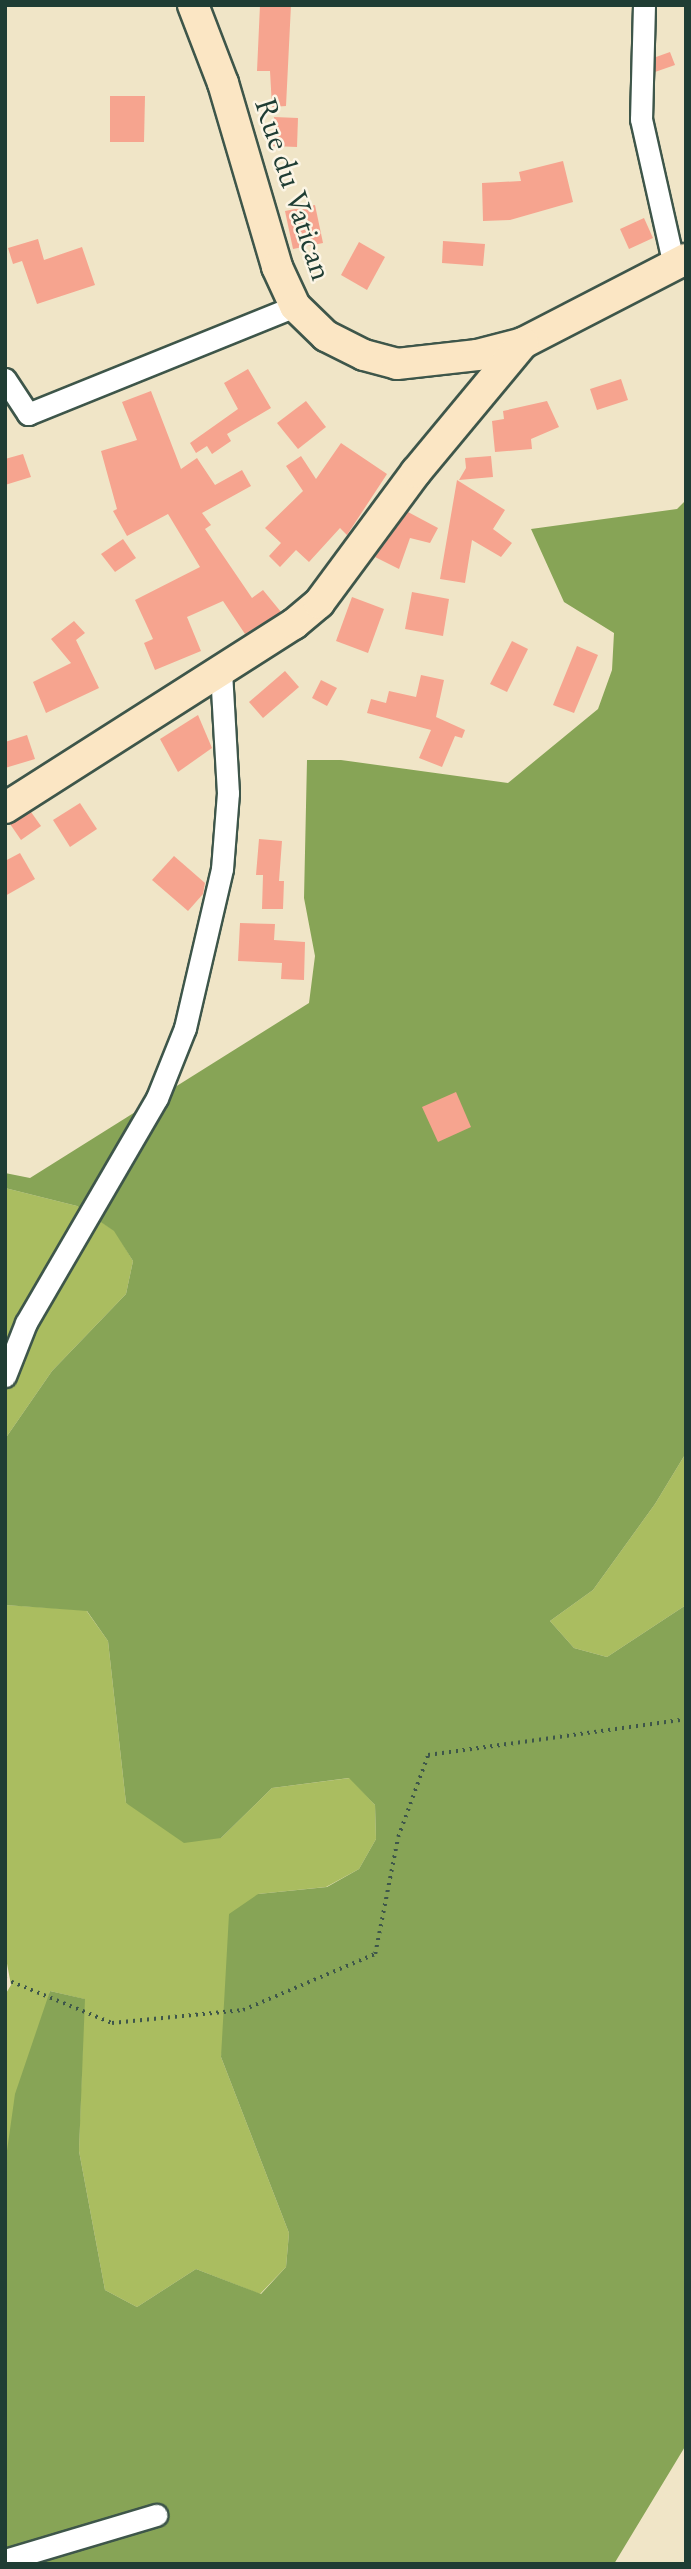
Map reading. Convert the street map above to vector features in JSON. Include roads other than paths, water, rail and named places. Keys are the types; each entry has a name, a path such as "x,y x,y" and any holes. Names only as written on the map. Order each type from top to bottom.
{"street":[{"name":"Rue du Vatican","path":"193,5 223,83 276,267 295,306 326,336 363,355 397,365 434,363 523,343 680,262"},
{"path":"644,5 641,119 680,262"},
{"path":"5,379 27,414 295,306"},
{"path":"5,808 294,624 326,595 416,472 523,343"},
{"path":"5,1376 26,1323 157,1098 185,1028 222,869 228,793 221,672"},
{"path":"5,2560 156,2515"}]}
